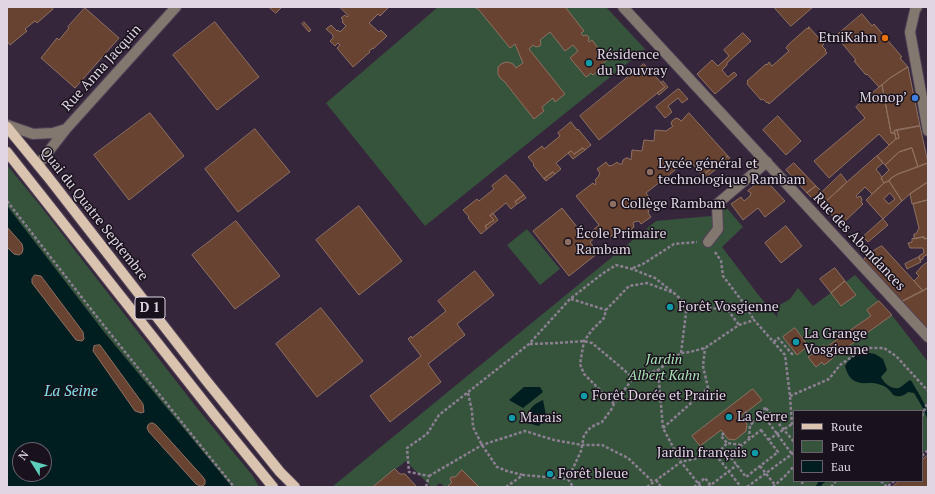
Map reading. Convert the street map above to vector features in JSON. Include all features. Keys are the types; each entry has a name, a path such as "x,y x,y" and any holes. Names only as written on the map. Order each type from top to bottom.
{"main road":[{"name":"Quai du Quatre Septembre","path":"7,126 205,379 280,472 295,487"},
{"name":"D 1","path":"7,152 270,485"}],"street":[{"name":"Rue Anna Jacquin","path":"38,165 66,129 176,7"},
{"name":"Rue des Abondances","path":"623,7 928,337"},
{"path":"917,7 910,32 928,131"},
{"name":"Rue Anna Jacquin","path":"7,126 33,134 52,134 66,129"},
{"path":"708,242 718,229 717,204 767,162"}],"path":[{"path":"7,201 101,322 234,487"},
{"path":"632,268 643,264 674,244 708,242 721,262 723,276 745,305 754,320 786,355 793,425 777,433 768,440"},
{"path":"653,482 628,458 602,445 582,445 554,440 525,431 482,445 429,476 409,472 407,448 426,434 439,415 529,344 570,299 616,265 632,268 655,278 687,305 704,308 727,309 739,325"},
{"path":"614,404 584,374 580,364 584,341 604,318 606,310 630,286 647,283 674,293"},
{"path":"570,299 606,310"},
{"path":"681,353 687,305"},
{"path":"568,479 581,451 584,435 590,427 602,422 633,378 658,370 681,353 705,348 739,325 754,320"},
{"path":"774,342 778,338 792,354 795,352"},
{"path":"529,344 584,341 592,343 633,378"},
{"path":"663,428 708,388 703,366 705,348"},
{"path":"790,396 829,380 840,365 865,348 884,348 896,356 928,391"},
{"path":"658,370 663,428 681,462 700,487"},
{"path":"468,393 474,428 482,445 497,467 523,475 568,479"},
{"path":"923,414 928,401"},
{"path":"749,439 750,425 763,416 765,407 793,441"},
{"path":"743,418 746,413 753,422"},
{"path":"747,487 792,454 763,416"},
{"path":"761,430 778,452 746,477 729,455 749,439 761,430"},
{"path":"724,433 721,436 727,442 742,445"},
{"path":"649,486 681,462 716,454 727,442"},
{"path":"716,454 742,487"},
{"path":"694,487 705,478 710,486 737,465"},
{"path":"760,466 774,486 793,467"},
{"path":"506,487 523,475"},
{"path":"426,487 429,476"},
{"path":"568,479 573,487"},
{"path":"656,480 662,487"},
{"path":"882,482 888,487 893,482"}],"green space":[{"name":"Résidence du Rouvray","path":"438,7 606,7 645,49 425,226 326,103"},
{"path":"7,165 197,408 253,476 259,487 232,487 104,332 7,206"},
{"name":"Jardin Albert Kahn","path":"725,206 743,227 722,247 777,317 778,306 790,299 798,288 813,306 855,275 895,319 928,362 928,448 923,453 923,410 793,410 793,482 890,482 885,487 445,487 440,483 435,487 431,487 406,461 373,487 332,487 656,221 711,216"},
{"path":"527,229 560,269 540,285 507,245"}],"water":[{"name":"La Seine","path":"7,206 104,332 232,487 7,487"},
{"path":"863,352 875,354 883,359 887,370 881,377 888,386 899,388 910,380 912,382 925,405 928,421 924,410 914,393 908,392 903,396 896,396 883,386 875,383 859,383 851,378 845,366 852,357"},
{"path":"524,387 540,387 543,392 523,408 509,400"},
{"path":"543,400 546,415 539,426 527,423 531,408"}],"building":[{"path":"7,7 52,7 53,9 37,23 35,21 25,29 27,31 10,45 7,41"},
{"path":"269,7 282,7 276,13"},
{"path":"340,7 389,7 380,16 378,14 369,23 379,32 381,30 387,36 353,67 337,48 340,45 338,43 335,46 330,41 333,38 333,35 326,29 331,25 340,32 346,26 342,22 343,20 341,18 345,15 347,17 348,16"},
{"name":"Résidence du Rouvray","path":"475,7 567,7 566,8 584,31 581,33 583,36 588,36 589,42 592,40 607,60 602,64 604,66 593,75 591,73 586,77 570,58 578,51 573,45 565,51 550,32 540,40 540,46 536,47 533,45 529,49 565,94 555,102 553,98 542,107 544,111 534,119 498,74 498,67 501,64 506,62 511,63 516,68 523,63 515,44 510,48"},
{"path":"774,7 813,7 791,26"},
{"path":"85,8 119,38 75,88 41,58 57,38 59,40 69,28 68,27"},
{"path":"862,14 872,26 874,24 902,57 900,58 908,67 879,87 854,61 856,60 836,36"},
{"path":"215,22 259,77 217,110 173,55"},
{"path":"304,22 311,30 309,32 302,24"},
{"path":"809,27 824,44 822,46 827,53 769,104 763,99 761,100 747,84 747,81 769,62 772,66 789,51 786,48 788,45"},
{"path":"743,33 751,41 727,63 722,70 728,77 734,72 737,75 715,94 697,74 712,60 718,66 729,56 724,50"},
{"path":"644,64 665,87 599,140 580,116"},
{"path":"908,67 920,126 894,131 895,133 891,133 882,85 890,78"},
{"path":"663,81 668,87 659,95 657,93 665,87 661,83"},
{"path":"882,85 891,133 895,133 896,139 889,145 879,134 829,178 814,161 865,118 856,107"},
{"path":"678,89 688,99 682,103 678,98 668,106 672,112 665,118 656,107"},
{"path":"150,113 184,156 129,200 94,155"},
{"path":"689,113 728,156 702,176 689,159 646,193 655,205 649,210 648,213 651,217 641,224 639,221 634,222 633,228 625,235 619,230 609,238 604,231 590,242 598,253 569,276 533,231 562,208 585,237 599,225 576,196 593,183 595,185 595,180 600,173 597,169 606,162 609,166 617,162 622,164 623,160 626,158 631,160 632,150 642,151 644,140 654,141 655,130 666,131 673,126 671,124 672,121 676,118 681,121"},
{"path":"778,116 801,141 786,155 763,130"},
{"path":"571,122 591,145 585,150 583,148 574,154 571,151 556,163 561,169 555,174 553,172 544,179 528,157 542,146 544,149 560,136 558,133"},
{"path":"920,126 928,163 918,167 912,148 899,152 885,165 877,156 899,138 897,130"},
{"path":"255,129 290,172 238,212 205,169"},
{"path":"897,130 899,138 896,139 894,131"},
{"path":"583,148 585,150 573,159 568,153 571,151 574,154"},
{"path":"912,148 918,167 898,174 884,183 881,178 889,170 885,165 899,152"},
{"path":"728,156 730,158 705,178 702,176"},
{"path":"877,156 883,163 876,169 882,177 881,178 884,183 872,194 865,187 856,196 857,198 859,196 861,197 861,202 863,204 841,225 822,205"},
{"path":"794,163 816,186 807,193 786,170"},
{"path":"928,163 928,182 902,201 889,181 891,178"},
{"path":"553,172 555,174 546,181 544,179"},
{"path":"841,174 847,182 820,207 814,200"},
{"path":"506,175 524,195 515,202 517,204 511,209 506,203 490,216 494,220 485,226 487,229 481,234 463,210 477,199 479,201 494,189 492,186"},
{"path":"764,178 785,201 765,217 758,208 743,220 731,204 741,197 744,201 750,196 751,193 748,191"},
{"path":"889,181 902,201 883,219 866,200 884,183","holes":["890,193 895,199 889,204 884,199"]},
{"path":"928,182 928,200 912,204 910,194"},
{"path":"816,186 822,192 814,200 807,193"},
{"path":"524,195 526,198 517,204 515,202"},
{"path":"928,200 928,238 924,239 924,237 914,239 914,234 916,234 919,228 913,204"},
{"path":"359,206 402,261 359,295 316,240"},
{"path":"493,213 498,220 487,229 485,226 494,220 490,216"},
{"path":"883,219 888,225 868,242 863,237"},
{"path":"236,221 280,276 235,309 192,255"},
{"path":"786,226 802,246 781,263 765,243"},
{"path":"7,227 22,244 22,253 19,255 14,254 7,247"},
{"path":"924,237 924,239 928,238 928,254 920,260 919,256 924,253 923,248 910,248 908,243 912,242 912,239"},
{"path":"882,246 923,291 901,302 862,262 871,252"},
{"path":"919,257 921,262 907,269 905,264"},
{"path":"928,262 928,288 923,291 914,281 919,276 916,273"},
{"path":"835,268 845,281 831,293 820,279"},
{"path":"475,271 494,295 457,324 465,335 428,364 441,382 390,422 370,396 421,356 408,339 411,336 412,338 446,311 438,301"},
{"path":"35,275 41,276 83,332 84,339 82,341 76,340 32,283 32,279"},
{"path":"845,281 856,295 841,306 831,293"},
{"path":"928,288 928,330 901,302"},
{"path":"879,301 892,315 824,365 822,362 816,367 808,357 815,352 817,354 839,338 837,334 841,331 843,335 871,316 867,310"},
{"path":"321,308 363,361 317,397 276,344"},
{"name":"La Grange Vosgienne","path":"795,328 808,346 797,355 783,337"},
{"path":"100,345 143,404 144,412 141,413 135,411 93,351 94,346"},
{"path":"824,345 826,348 817,354 815,352"},
{"name":"La Serre","path":"753,389 762,400 741,416 747,424 746,431 735,440 728,439 721,430 700,446 692,436"},
{"path":"151,423 156,425 203,477 205,484 203,486 196,484 149,432 147,428"},
{"path":"928,455 928,487 892,487 898,482 923,482 923,459"},
{"path":"395,469 400,474 405,474 417,487 373,487"},
{"path":"462,470 479,487 447,487 452,482 450,480 451,477 455,477"}],"waterway":[{"path":"818,487 821,482"}],"place":[{"name":"EtniKahn","path":"885,38"},
{"name":"Résidence du Rouvray","path":"589,63"},
{"name":"Monop’","path":"915,98"},
{"name":"Lycée général et technologique Rambam","path":"650,172"},
{"name":"Collège Rambam","path":"613,204"},
{"name":"École Primaire Rambam","path":"568,242"},
{"name":"Forêt Vosgienne","path":"670,307"},
{"name":"La Grange Vosgienne","path":"796,342"},
{"name":"Forêt Dorée et Prairie","path":"584,396"},
{"name":"La Serre","path":"729,417"},
{"name":"Marais","path":"512,418"},
{"name":"Jardin français","path":"755,453"},
{"name":"Forêt bleue","path":"550,474"}]}
